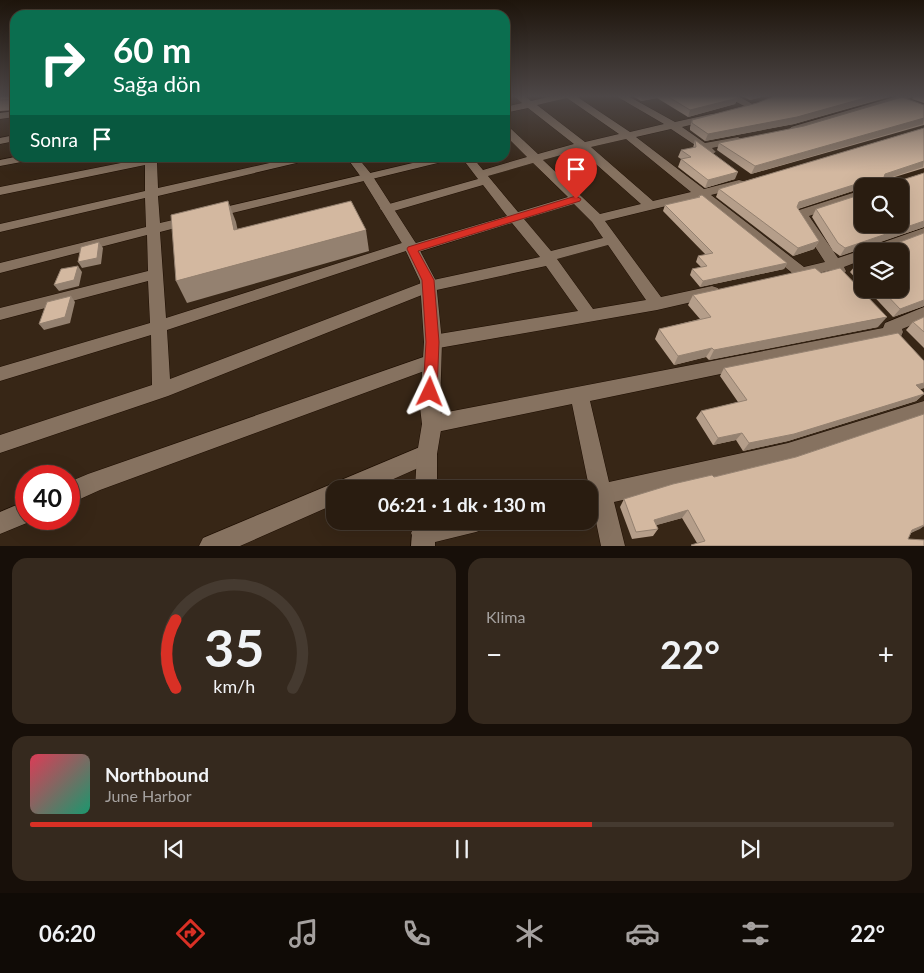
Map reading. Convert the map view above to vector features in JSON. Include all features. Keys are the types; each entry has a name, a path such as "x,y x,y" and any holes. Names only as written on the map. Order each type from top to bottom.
{"street":[{"path":"551,121 583,146 650,205"},
{"path":"607,121 704,194 801,272"},
{"path":"666,121 718,158"},
{"path":"387,209 583,146 692,121"},
{"path":"786,131 818,121"},
{"path":"510,134 597,219 657,304"},
{"path":"703,147 749,138"},
{"path":"0,192 136,162"},
{"path":"154,162 151,192 160,326 161,390"},
{"path":"0,228 287,162"},
{"path":"355,162 366,175 411,247 428,280 432,352 430,407 432,424 427,454 426,480"},
{"path":"0,268 366,175 427,162"},
{"path":"470,162 548,258 589,315"},
{"path":"597,219 650,205 704,194 749,181 742,175"},
{"path":"851,285 833,265 800,214 854,197"},
{"path":"0,374 411,247 576,199"},
{"path":"894,243 924,232"},
{"path":"0,444 161,390 429,286 548,258 612,240"},
{"path":"782,276 833,265 854,258"},
{"path":"0,314 156,274"},
{"path":"80,489 432,352 589,315 657,304 724,289"},
{"path":"432,424 893,330 924,313"},
{"path":"579,395 593,480"},
{"path":"598,495 788,453 924,409"},
{"path":"366,480 427,454"},
{"path":"211,546 326,497"},
{"path":"598,501 613,546"},
{"path":"0,523 15,517"},
{"path":"423,533 436,530"}],"building":[{"path":"692,121 774,121 708,134"},
{"path":"819,121 912,121 755,166 719,143"},
{"path":"924,128 924,161 885,174 884,178 854,178 854,185 799,202 797,207 819,241 798,248 719,189"},
{"path":"695,140 738,172 708,180 681,159 691,157 681,150 696,147"},
{"path":"924,173 924,221 909,226 908,178"},
{"path":"702,195 787,263 703,281 692,269 707,266 698,256 713,253 665,205"},
{"path":"854,197 854,233 889,233 860,243 854,243 854,245 845,248 838,243 816,209"},
{"path":"228,201 234,230 351,201 366,230 176,281 171,215"},
{"path":"924,233 924,300 900,309 890,298 909,298 909,243 897,243"},
{"path":"99,242 97,258 78,262 81,247"},
{"path":"78,266 74,280 54,285 61,269"},
{"path":"815,268 821,273 840,268 854,283 854,298 869,298 887,317 714,350 712,348 678,356 659,329 711,317 693,295"},
{"path":"71,296 65,317 39,324 47,302"},
{"path":"924,317 924,332 913,322"},
{"path":"898,333 924,361 924,383 916,385 924,394 794,434 749,443 742,433 718,438 701,411 747,400 724,368"},
{"path":"924,414 924,525 912,530 908,539 924,540 924,546 692,546 705,541 688,510 654,520 658,529 636,532 624,499 673,484 712,475 714,477 796,457"}],"route":[{"path":"430,392 433,342 428,280 412,249 576,199"}]}
